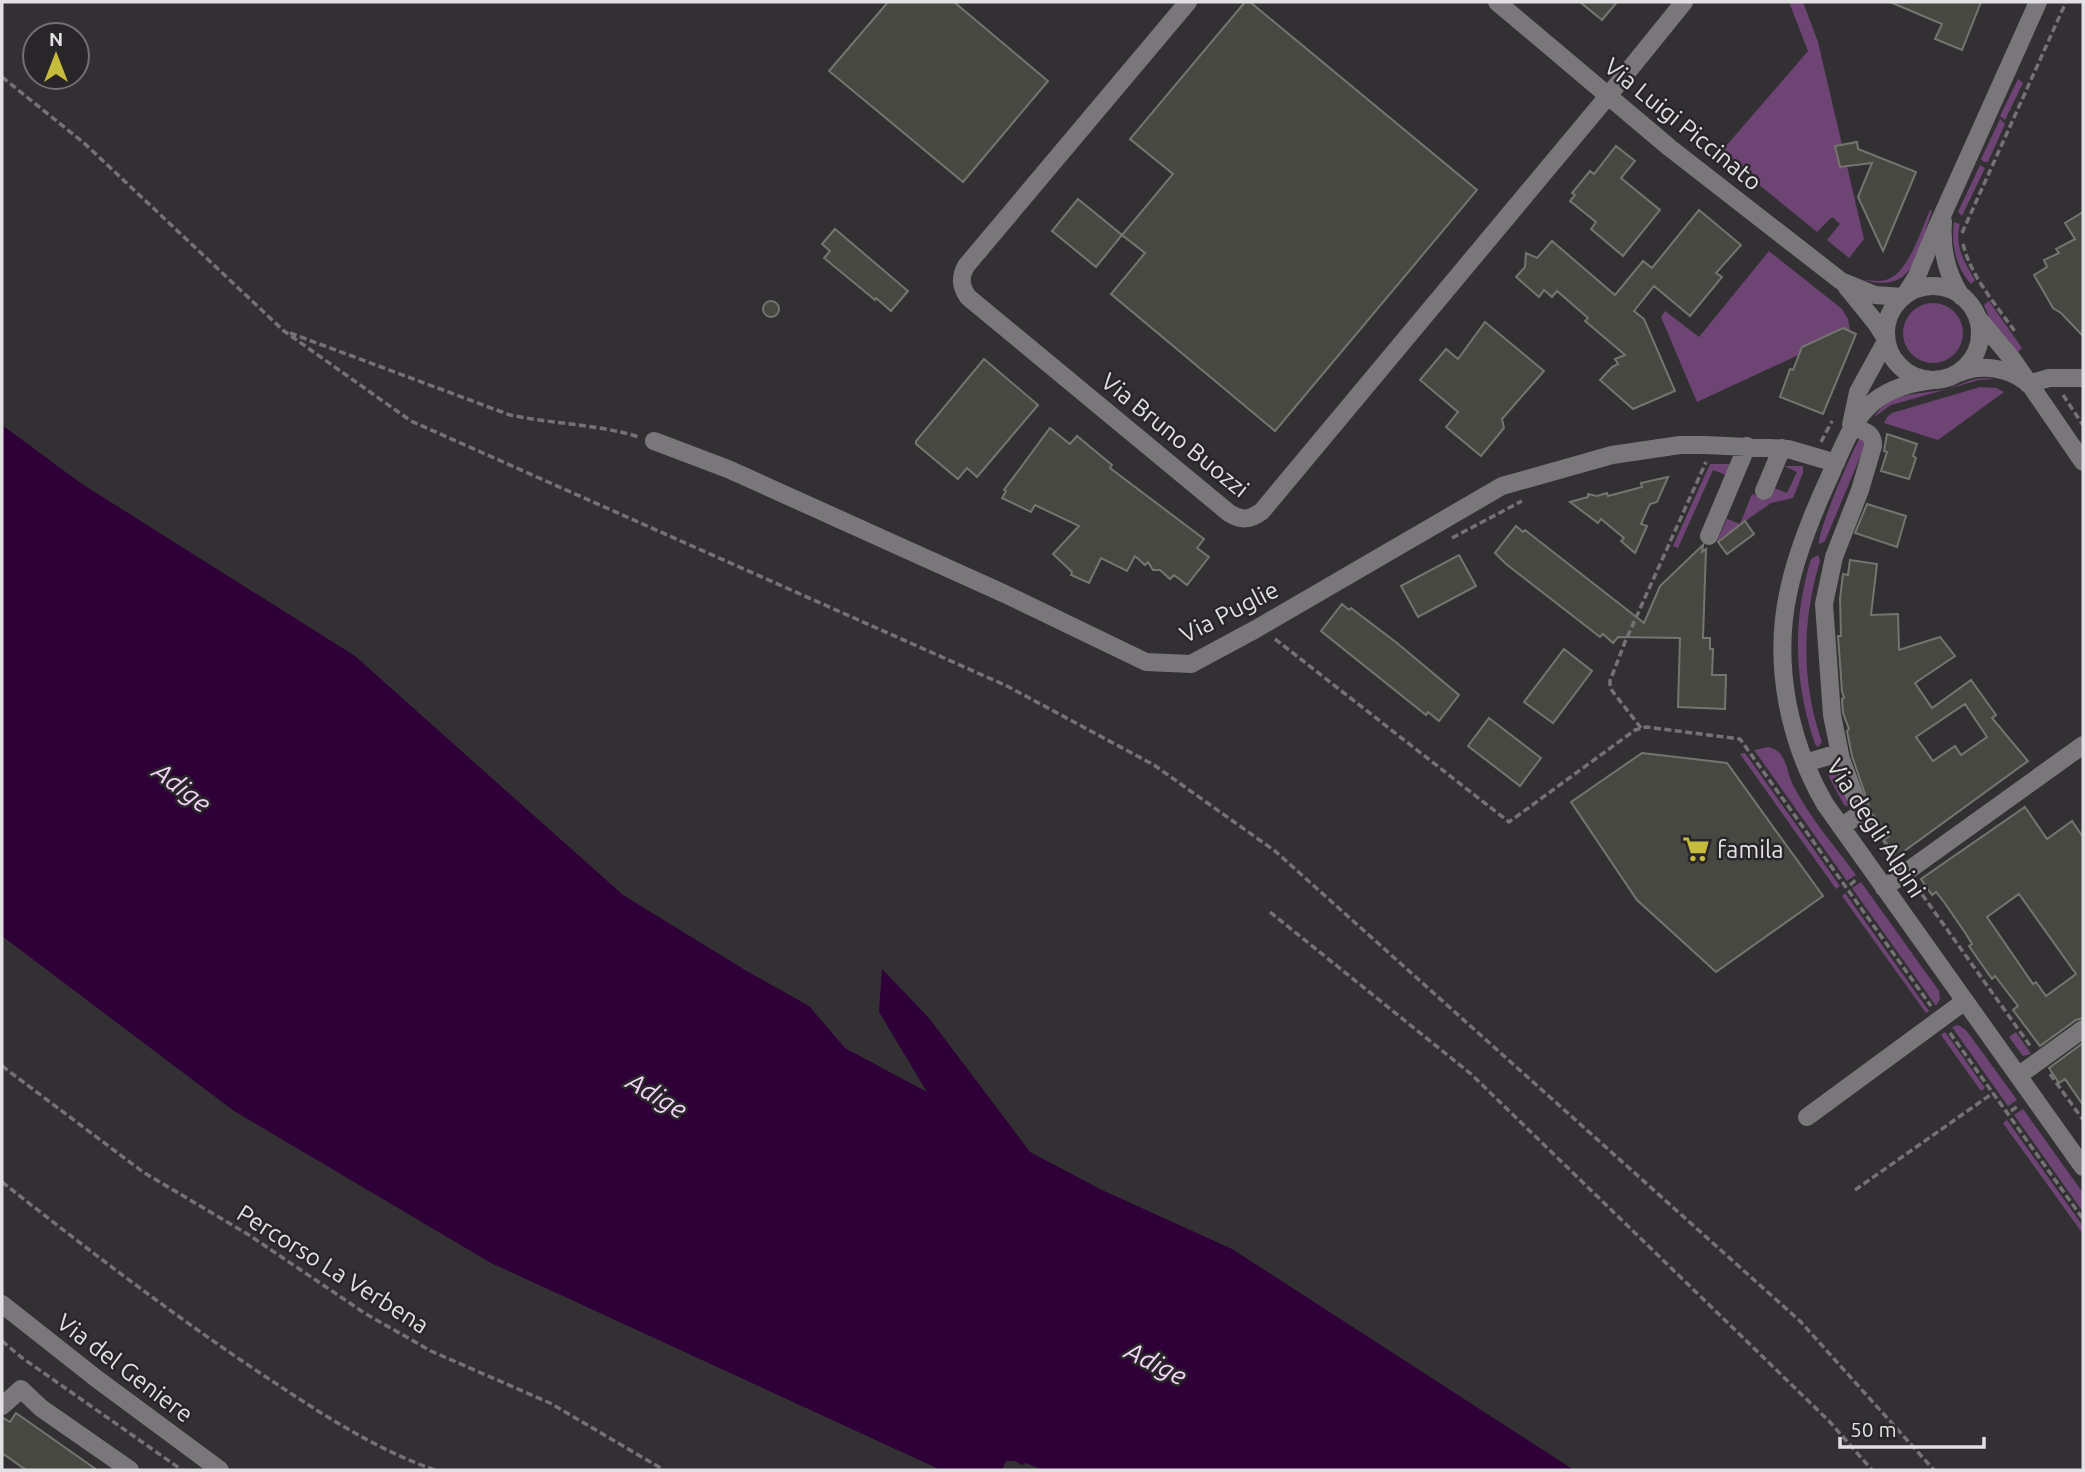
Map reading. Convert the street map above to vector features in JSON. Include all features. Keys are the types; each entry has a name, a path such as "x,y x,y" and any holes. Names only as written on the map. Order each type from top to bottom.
{"street":[{"name":"Via Bruno Buozzi","path":"1188,2 966,265 962,286 968,297 1229,513 1243,519 1250,519 1262,511 1608,96"},
{"name":"Via Luigi Piccinato","path":"1497,2 1670,148 1841,281 1876,323 1886,340"},
{"path":"1608,96 1684,2"},
{"path":"2028,384 2012,373 1994,368 1977,368 1933,380 1924,379 1906,372 1893,359 1886,340 1889,315 1917,276 2038,2"},
{"path":"1945,212 1942,236 1944,252 1948,271 1961,296 1991,337 2013,360 2083,462"},
{"name":"Via Luigi Piccinato","path":"1841,281 1875,295 1904,296"},
{"path":"1904,296 1914,290 1933,286 1961,296"},
{"path":"1958,373 1969,363 1977,349 1980,333 1974,312"},
{"name":"Via degli Alpini","path":"1851,429 1858,392 1886,340"},
{"path":"2028,384 2049,377 2083,377"},
{"name":"Via degli Alpini","path":"1933,380 1904,384 1882,395 1866,409 1851,429 1793,573 1785,613 1783,651 1786,692 1794,731 1805,763 1840,827 2083,1167"},
{"path":"1840,827 1859,814 1860,807 1846,777 1839,753 1829,696 1824,604 1834,557 1860,490 1873,446 1870,434 1851,429"},
{"name":"Via Puglie","path":"654,441 728,469 1005,594 1146,662 1191,664 1502,486 1612,455 1680,445 1782,448 1836,463"},
{"path":"1709,536 1747,446"},
{"path":"1764,491 1782,448"},
{"path":"1884,888 2083,745"},
{"path":"1805,763 1839,753"},
{"path":"1807,1116 1965,1001"},
{"path":"2018,1076 2083,1029"},
{"name":"Via del Geniere","path":"2,1304 97,1379 220,1470"},
{"path":"2,1406 21,1390 41,1408 130,1470"}],"path":[{"path":"2021,339 1972,267 1964,248 1963,232 2066,2"},
{"path":"2,77 84,143 284,331 411,421 1007,686 1154,765 1275,851 1800,1321 1934,1470"},
{"path":"284,331 510,415 614,429 654,441"},
{"path":"2065,398 2083,425"},
{"path":"1816,444 1824,439 1834,415"},
{"path":"1641,728 1610,688 1610,681 1707,460 1699,460"},
{"path":"1441,544 1523,500"},
{"path":"1259,627 1509,822 1635,730 1641,728 1741,739 1933,1008"},
{"path":"1860,807 1901,865"},
{"path":"1850,885 1858,878"},
{"path":"1912,881 2034,1052"},
{"path":"1270,912 1471,1074 1829,1420 1872,1470"},
{"path":"1948,1030 2083,1219"},
{"name":"Percorso La Verbena","path":"2,1066 143,1172 249,1235 366,1314 432,1351 550,1403 664,1470"},
{"path":"2046,1069 2083,1120"},
{"path":"1855,1191 1993,1093"},
{"path":"2011,1111 2020,1104"},
{"path":"2,1182 203,1335 356,1436 435,1470"},
{"path":"2,1341 182,1470"}],"shaded area":[{"path":"1789,2 1803,2 1818,42 1864,239 1849,258 1827,240 1840,224 1832,217 1817,232 1720,153 1808,51"},
{"path":"2018,79 2023,83 2005,120 2000,116"},
{"path":"2000,119 2005,124 1988,162 1984,162 1981,159"},
{"path":"1980,165 1985,168 1962,216 1958,212"},
{"path":"1930,210 1932,211 1918,253 1905,275 1895,281 1882,283 1864,280 1886,280 1901,269 1913,250"},
{"path":"1954,222 1960,224 1959,246 1975,280 1971,284 1956,255"},
{"path":"1769,251 1842,309 1848,319 1850,331 1697,402 1661,317 1665,311 1699,337"},
{"path":"1989,301 2022,348 2017,353 1992,324 1984,305"},
{"path":"1927,303 1939,303 1955,311 1961,321 1961,345 1955,355 1939,363 1927,363 1911,355 1903,339 1903,327 1911,311"},
{"path":"1985,378 1994,379 1979,380 1891,405 1874,417 1896,398 1943,390"},
{"path":"1980,387 1996,388 2004,392 1938,440 1884,423 1892,413"},
{"path":"1860,438 1866,443 1825,541 1819,544 1829,509"},
{"path":"1710,464 1730,464 1726,475 1713,470 1678,548 1673,546"},
{"path":"1784,466 1803,466 1793,498 1771,503 1717,541 1727,519 1740,524 1752,494 1768,500 1774,488 1787,493 1797,472"},
{"path":"1818,555 1820,561 1810,606 1806,651 1810,696 1822,742 1818,747 1808,721 1799,675 1798,629 1811,559"},
{"path":"1768,747 1779,752 1793,785 1807,808 1856,875 1847,881 1754,750"},
{"path":"1745,753 1840,886 1836,889 1740,754"},
{"path":"1831,770 1835,772 1851,802 1850,807 1844,805 1828,775"},
{"path":"1861,882 1939,991 1940,999 1936,1006 1852,888"},
{"path":"1845,893 1929,1011 1926,1013 1842,896"},
{"path":"1958,1025 1966,1030 2017,1100 2008,1106 1952,1027"},
{"path":"1945,1032 1985,1088 1981,1091 1941,1035"},
{"path":"2016,1032 2031,1054 2023,1056 2009,1037"},
{"path":"2023,1109 2083,1193 2083,1212 2014,1115"},
{"path":"2007,1120 2083,1226 2083,1234 2003,1123"}],"water":[{"name":"Adige","path":"2,425 82,484 355,656 623,895 809,1006 845,1048 927,1092 879,1012 882,969 929,1018 1030,1152 1102,1190 1232,1249 1574,1470 941,1470 491,1263 234,1111 2,936"}],"pier":[{"path":"1006,1461 1015,1461 1022,1465 1026,1463 1042,1470 1002,1470"}],"building":[{"path":"888,2 954,2 1048,81 963,182 829,71"},
{"path":"1245,2 1250,2 1477,190 1275,431 1111,294 1145,253 1122,235 1173,174 1130,139"},
{"path":"1580,2 1617,2 1602,20"},
{"path":"1890,2 1981,2 1962,50 1935,39 1942,24"},
{"path":"1857,142 1858,149 1916,172 1883,251 1858,197 1872,163 1840,167 1835,146"},
{"path":"1616,146 1635,161 1621,178 1660,210 1623,256 1591,229 1596,222 1570,201 1575,195 1572,193 1590,171 1594,174"},
{"path":"1078,199 1122,235 1096,267 1052,231"},
{"path":"1699,210 1741,245 1716,273 1722,277 1690,316 1654,286 1634,311 1644,319 1675,391 1633,409 1600,380 1618,364 1615,359 1625,355 1585,321 1588,318 1557,291 1552,297 1544,290 1539,297 1516,277 1525,267 1526,253 1537,258 1552,241 1615,295 1643,261 1652,268"},
{"path":"2083,212 2083,336 2053,308 2034,275 2047,267 2044,260 2059,253 2056,249 2075,239 2065,223"},
{"path":"835,229 908,291 891,311 824,258 830,251 822,244"},
{"path":"768,301 774,301 779,309 777,315 768,317 763,312 763,306"},
{"path":"1485,322 1544,371 1502,419 1504,428 1481,456 1446,427 1458,412 1420,380 1446,349 1458,359"},
{"path":"1843,328 1856,334 1823,414 1780,397 1790,369 1793,370 1802,347"},
{"path":"984,359 1038,405 977,477 967,468 958,479 916,444 916,441"},
{"path":"1050,428 1070,444 1077,436 1112,465 1110,468 1204,539 1197,548 1209,557 1187,585 1174,575 1170,579 1160,570 1153,570 1148,562 1145,565 1135,556 1127,571 1101,558 1089,583 1071,575 1072,572 1053,554 1079,526 1035,505 1031,512 1002,498 1006,491 1004,490"},
{"path":"1887,434 1917,444 1913,456 1916,458 1909,479 1881,471 1887,452 1884,451"},
{"path":"1668,477 1657,502 1650,504 1641,524 1647,526 1635,553 1621,541 1624,538 1601,519 1598,523 1570,502 1588,497 1588,494 1597,496 1607,493 1608,496 1642,487 1641,483"},
{"path":"1867,504 1906,516 1897,547 1855,533"},
{"path":"1745,521 1754,534 1727,554 1718,542"},
{"path":"1516,526 1523,532 1525,530 1644,623 1660,586 1703,545 1702,552 1706,549 1703,638 1710,638 1710,649 1713,649 1712,675 1726,675 1725,709 1678,707 1680,638 1618,637 1613,643 1603,634 1600,637 1506,564 1495,553"},
{"path":"1459,555 1476,586 1418,617 1401,586"},
{"path":"1850,560 1877,564 1871,615 1898,614 1899,650 1940,637 1955,656 1915,683 1932,708 1971,680 1996,715 1992,718 2028,761 1896,857 1884,840 1889,836 1871,812 1852,756 1847,731 1849,729 1843,713 1838,636 1841,636 1840,599 1843,574 1848,575","holes":["1965,704 1987,737 1961,755 1955,746 1933,761 1916,737"]},
{"path":"1342,604 1397,643 1459,695 1439,721 1428,712 1426,715 1321,631"},
{"path":"1564,649 1592,671 1553,723 1524,702"},
{"path":"1489,718 1541,758 1520,786 1468,746"},
{"name":"famila","path":"1642,753 1727,763 1823,896 1716,972 1637,900 1571,802"},
{"path":"2025,807 2047,839 2072,821 2083,837 2083,1018 2076,1020 2040,1046 2013,1010 2018,1006 1995,976 1992,979 1944,902 1936,892 1932,895 1921,879","holes":["2019,894 2076,974 2046,996 2036,982 2033,984 1987,917"]},
{"path":"2083,1043 2083,1105 2065,1079 2059,1083 2049,1068"},
{"path":"16,1413 97,1470 26,1470 2,1453 2,1417 10,1422"}],"place":[{"name":"famila","path":"1696,849"}]}
